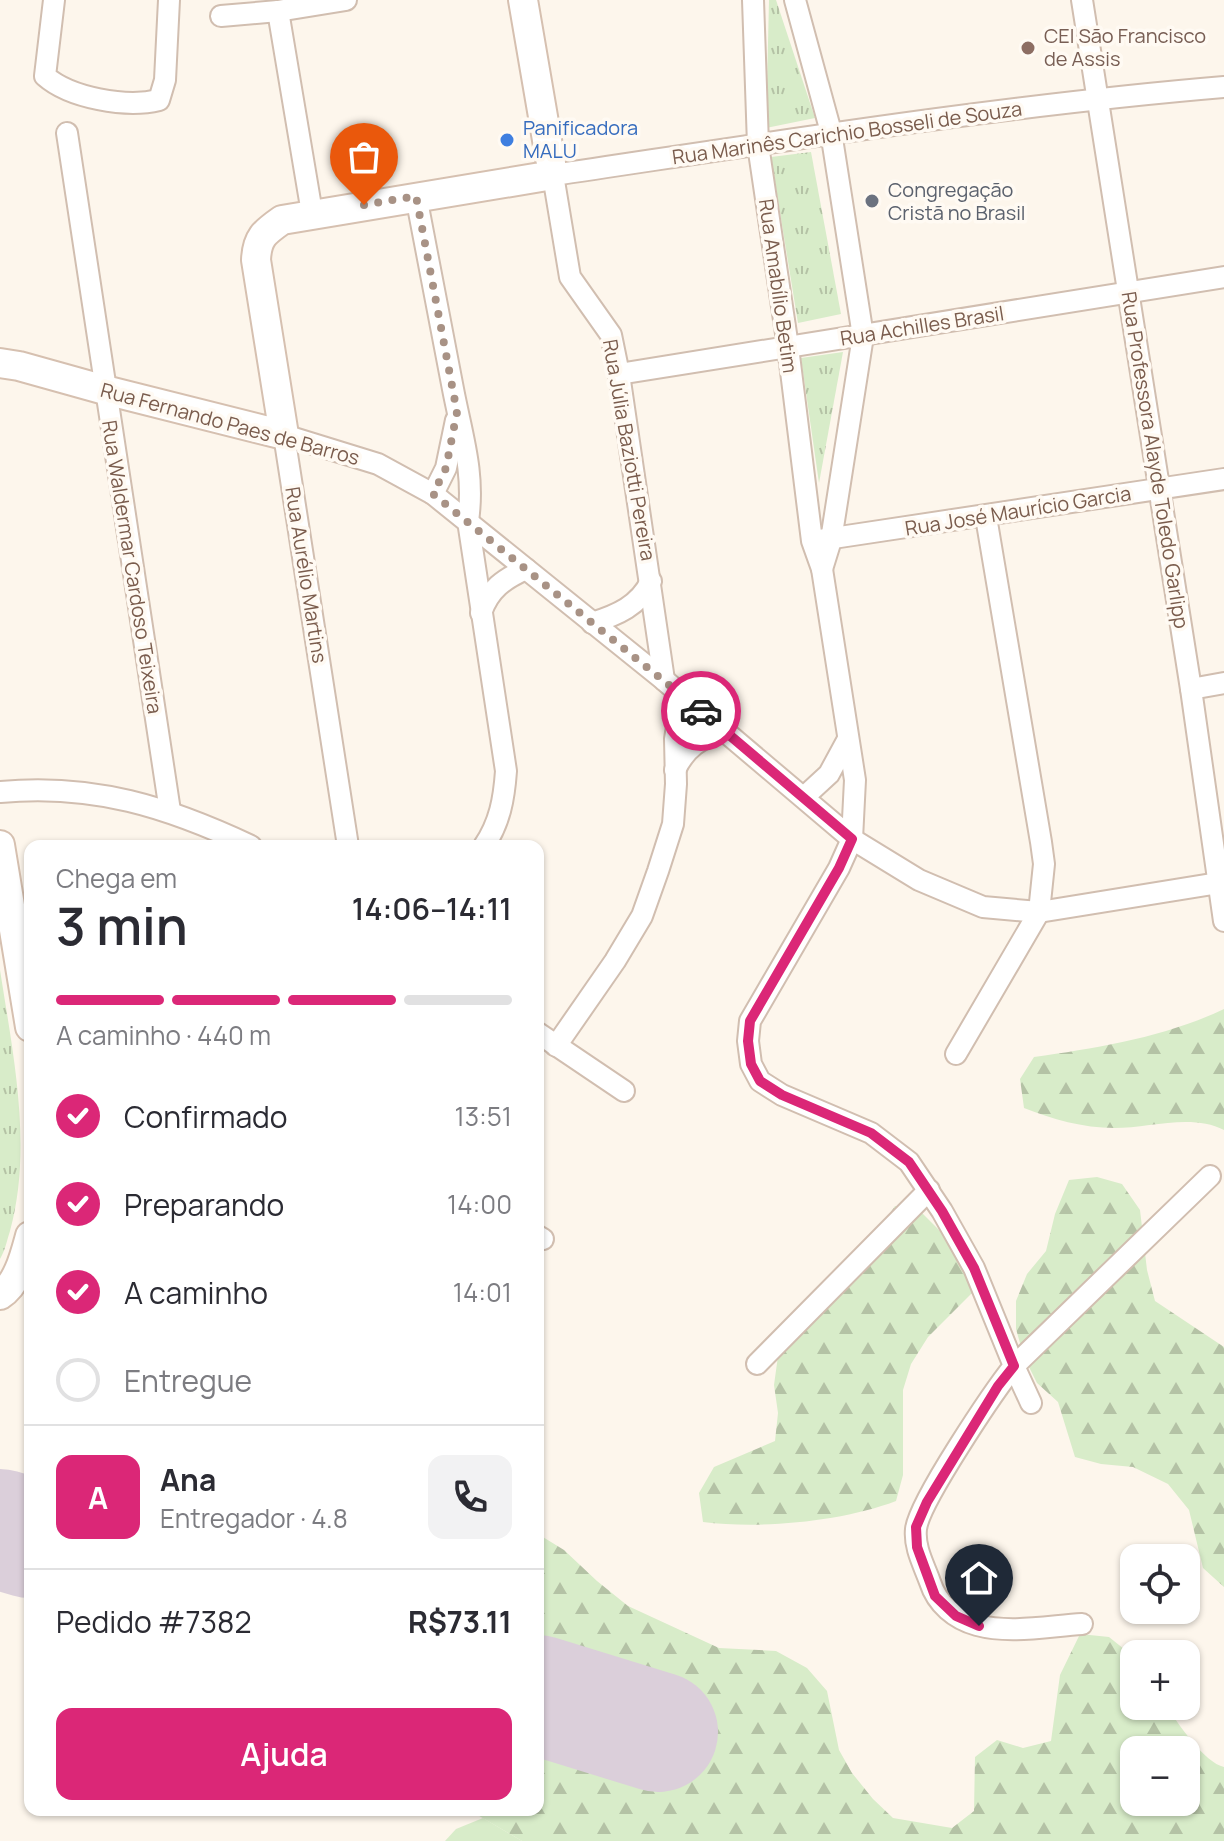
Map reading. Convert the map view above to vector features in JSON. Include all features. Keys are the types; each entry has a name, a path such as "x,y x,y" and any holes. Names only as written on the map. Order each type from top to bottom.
{"street":[{"path":"54,0 45,76 77,95 140,105 159,100 165,80 169,0"},
{"path":"221,16 346,0"},
{"name":"Rua Júlia Baziotti Pereira","path":"523,0 570,277 611,335 664,680"},
{"name":"Rua Amabílio Betim","path":"753,0 758,145 821,540 822,569 855,780 852,839 839,868 750,1021 748,1041 751,1064 760,1081 782,1095 871,1133 909,1162 929,1190 974,1268 1031,1403"},
{"path":"795,0 831,132 863,336 821,540"},
{"name":"Rua Professora Alayde Toledo Garlipp","path":"1082,0 1221,883 1224,921"},
{"path":"278,11 312,213"},
{"name":"Rua Marinês Carichio Bosseli de Souza","path":"282,220 416,196 831,132 1097,98 1224,87"},
{"name":"Rua Waldermar Cardoso Teixeira","path":"67,133 170,811"},
{"path":"416,196 471,470 472,496 468,521 506,771 503,805 488,840"},
{"name":"Rua Aurélio Martins","path":"282,220 266,231 257,244 256,260 346,840"},
{"name":"Rua Achilles Brasil","path":"619,374 1224,277"},
{"name":"Rua Fernando Paes de Barros","path":"0,363 284,435 378,464 433,494 664,680 852,839 919,880 983,907 1039,912 1221,883"},
{"path":"433,494 446,468 457,412"},
{"name":"Rua José Maurício Garcia","path":"821,540 1224,479"},
{"path":"956,1054 1039,912 1044,864 986,517"},
{"path":"481,613 496,585 526,569"},
{"name":"Rua Júlia Baziotti Pereira","path":"592,623 617,615 635,602 651,581"},
{"path":"1191,689 1224,683"},
{"path":"556,1046 642,916 673,824 675,739 682,695"},
{"path":"675,770 682,754 694,743 723,730"},
{"path":"804,797 829,774 848,739"},
{"path":"0,792 31,789 99,794 170,811 237,840"},
{"path":"0,845 24,958"},
{"path":"544,1037 624,1091"},
{"path":"1082,1624 1021,1628 979,1626 956,1616 935,1596 917,1547 916,1527 927,1502 998,1386 1014,1366 1210,1176"},
{"path":"757,1364 929,1190"},
{"path":"0,1295 7,1291 24,1258"}],"green space":[{"path":"769,0 776,0 815,118 766,128"},
{"path":"811,152 841,314 798,323 771,157"},
{"path":"843,352 819,483 801,358"},
{"path":"0,970 15,1067 20,1167 17,1199 0,1259"},
{"path":"1224,1009 1224,1130 1212,1125 1184,1122 1114,1128 1091,1126 1024,1108 1020,1079 1034,1057 1155,1034"},
{"path":"1097,1177 1122,1184 1140,1210 1147,1270 1155,1301 1224,1347 1224,1587 1203,1568 1200,1544 1197,1544 1189,1510 1168,1484 1133,1467 1101,1464 1075,1457 1058,1402 1037,1383 1024,1357 1016,1329 1016,1301 1027,1274 1046,1251 1055,1214 1069,1180"},
{"path":"895,1206 916,1207 969,1260 973,1292 928,1337 911,1364 903,1390 903,1475 896,1501 851,1514 801,1522 750,1525 703,1522 699,1493 714,1467 775,1441 778,1413 774,1385 778,1356 855,1264"},
{"path":"544,1538 564,1550 628,1606 719,1648 776,1651 807,1668 827,1691 839,1750 852,1773 893,1818 952,1828 974,1811 975,1757 997,1740 1023,1748 1051,1741 1060,1675 1080,1634 1109,1637 1120,1646 1120,1720 1176,1720 1188,1736 1120,1736 1120,1816 1200,1816 1200,1750 1224,1767 1224,1841 522,1841 479,1816 544,1816 544,1745 569,1755 598,1755 653,1745 660,1720 639,1718 544,1691"},
{"path":"483,1818 522,1841 445,1841 456,1829"}],"runway":[{"path":"0,1529 24,1536"},
{"path":"544,1697 658,1732"}],"way so far":[{"path":"364,205 416,196 457,412 446,468 433,494 701,711"}],"place":[{"name":"CEI São Francisco de Assis","path":"1028,48"},
{"name":"Panificadora MALU","path":"507,140"},
{"name":"Congregação Cristã no Brasil","path":"872,201"}],"route":[{"path":"701,711 852,839 839,868 750,1021 748,1041 751,1064 760,1081 782,1095 871,1133 909,1162 942,1211 974,1268 1014,1366 998,1386 927,1502 916,1527 917,1547 935,1596 956,1616 979,1626"}]}
